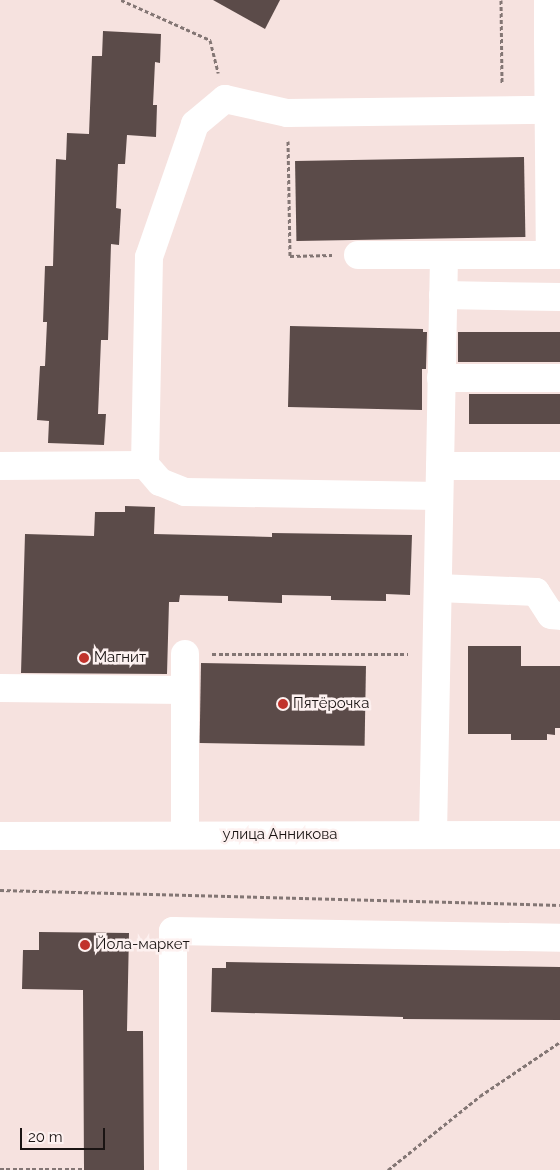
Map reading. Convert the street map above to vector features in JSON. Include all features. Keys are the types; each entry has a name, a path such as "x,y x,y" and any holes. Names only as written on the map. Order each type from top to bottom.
{"street":[{"path":"358,255 555,255 549,110 554,42 548,0"},
{"path":"439,496 185,492 160,482 145,465 149,257 195,124 225,99 287,113 549,110"},
{"path":"433,835 444,256"},
{"path":"443,295 560,297"},
{"path":"441,378 560,378"},
{"path":"0,466 145,465"},
{"path":"440,466 560,466"},
{"path":"438,588 536,592 551,615 560,616"},
{"path":"185,654 185,835"},
{"path":"0,688 185,690"},
{"name":"улица Анникова","path":"0,836 560,835"},
{"path":"173,1170 173,931 560,938"}],"path":[{"path":"121,0 210,40 225,99"},
{"path":"501,0 502,110"},
{"path":"287,113 290,256 358,255"},
{"path":"185,654 436,654"},
{"path":"0,890 560,905"},
{"path":"388,1170 480,1096 560,1042"},
{"path":"0,1169 84,1169"}],"building":[{"path":"213,0 280,0 265,29"},
{"path":"103,31 161,34 160,63 155,62 153,105 157,105 156,137 127,135 125,164 118,164 116,208 121,209 119,245 111,244 108,340 101,340 98,414 106,414 104,445 48,443 49,421 37,420 40,366 45,366 47,322 43,322 45,266 53,266 56,159 66,160 67,133 89,134 92,56 102,56"},
{"path":"524,157 525,237 296,241 295,161"},
{"path":"290,326 423,329 423,332 427,332 426,369 422,369 422,410 288,407"},
{"path":"458,332 560,332 560,362 458,362"},
{"path":"469,394 560,394 560,424 469,424"},
{"path":"125,506 155,507 154,534 272,537 272,533 412,535 410,595 386,594 386,601 331,600 331,596 282,595 282,603 228,601 228,596 180,595 179,602 169,602 167,674 21,673 25,534 94,536 95,512 125,512"},
{"path":"468,646 521,646 521,666 560,666 560,728 555,728 555,735 547,734 547,740 511,740 511,734 468,734"},
{"name":"Пятёрочка","path":"201,663 366,666 365,746 200,743"},
{"path":"39,932 129,933 127,1031 143,1031 144,1170 84,1170 83,990 22,989 23,950 39,950"},
{"path":"226,962 560,967 560,1020 403,1019 403,1017 211,1012 212,968 226,968"}],"place":[{"name":"Магнит","path":"84,658"},
{"name":"Пятёрочка","path":"283,704"},
{"name":"Йола-маркет","path":"85,945"}]}
